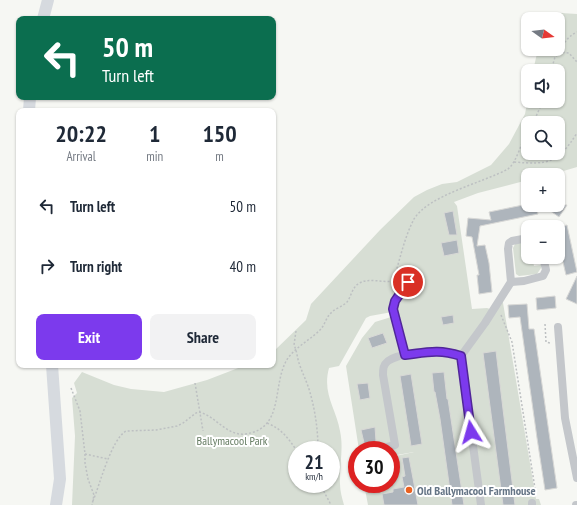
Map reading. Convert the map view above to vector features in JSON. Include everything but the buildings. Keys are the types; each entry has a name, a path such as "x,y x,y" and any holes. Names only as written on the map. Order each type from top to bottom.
{"main road":[{"path":"44,16 48,0"},
{"path":"52,368 60,479 56,505"}],"street":[{"path":"481,505 461,356 485,323 511,282 508,245 512,241 521,239"},
{"path":"511,282 541,278 546,270 545,264"},
{"path":"405,355 393,309 395,301 408,282"},
{"path":"558,327 565,418 577,478"},
{"path":"394,441 383,368 387,362 393,358 405,355 433,351 444,351 461,356"}],"path":[{"path":"565,42 577,32"},
{"path":"565,52 569,53 577,62"},
{"path":"514,162 549,162 557,158 569,146 577,133"},
{"path":"399,295 393,288 393,281 414,219 424,207 434,201 502,172 510,167 514,162 521,144"},
{"path":"199,412 210,416 225,428 236,434 244,434 257,430 267,423 275,410 284,367 287,359 296,349 322,329 333,311 348,301 357,284 365,281 393,281"},
{"path":"499,313 502,315 512,342 536,495 532,504"},
{"path":"296,331 294,345 299,363 309,388 315,415 317,441"},
{"path":"195,383 202,431"},
{"path":"71,388 80,411 85,463 88,479 94,495 92,505"},
{"path":"93,501 108,459 122,434 126,431 156,430 177,426 199,412"},
{"path":"267,423 277,427 290,441"},
{"path":"85,454 108,459"},
{"path":"325,493 331,505"}],"green space":[{"name":"Ballymacool Park","path":"565,13 577,14 577,167 565,171 565,168 521,168 521,182 478,193 454,202 457,206 472,309 487,308 493,310 502,297 536,499 539,499 541,505 368,505 366,493 400,493 400,455 414,452 400,454 400,441 358,441 346,366 362,338 375,322 394,315 396,306 412,281 408,278 392,312 366,318 339,366 329,368 327,377 328,393 338,423 341,438 340,477 340,441 288,441 288,493 340,493 340,487 344,505 72,505 75,436 72,398 77,393 74,383 82,372 114,385 131,389 164,392 207,380 238,368 276,368 276,349 306,320 311,304 380,230 414,197 442,184 457,182 491,165 509,144 521,122 521,160 565,160 565,116 524,116 526,108 565,108 565,64 535,64 536,56 565,56"},
{"path":"521,243 521,264 534,264 534,266 541,265 541,268 537,274 519,276 516,274 513,248 515,244"}],"place":[{"name":"Old Ballymacool Farmhouse","path":"409,490"}],"route":[{"path":"408,282 395,301 393,309 405,355 444,351 461,356 471,432"}]}
